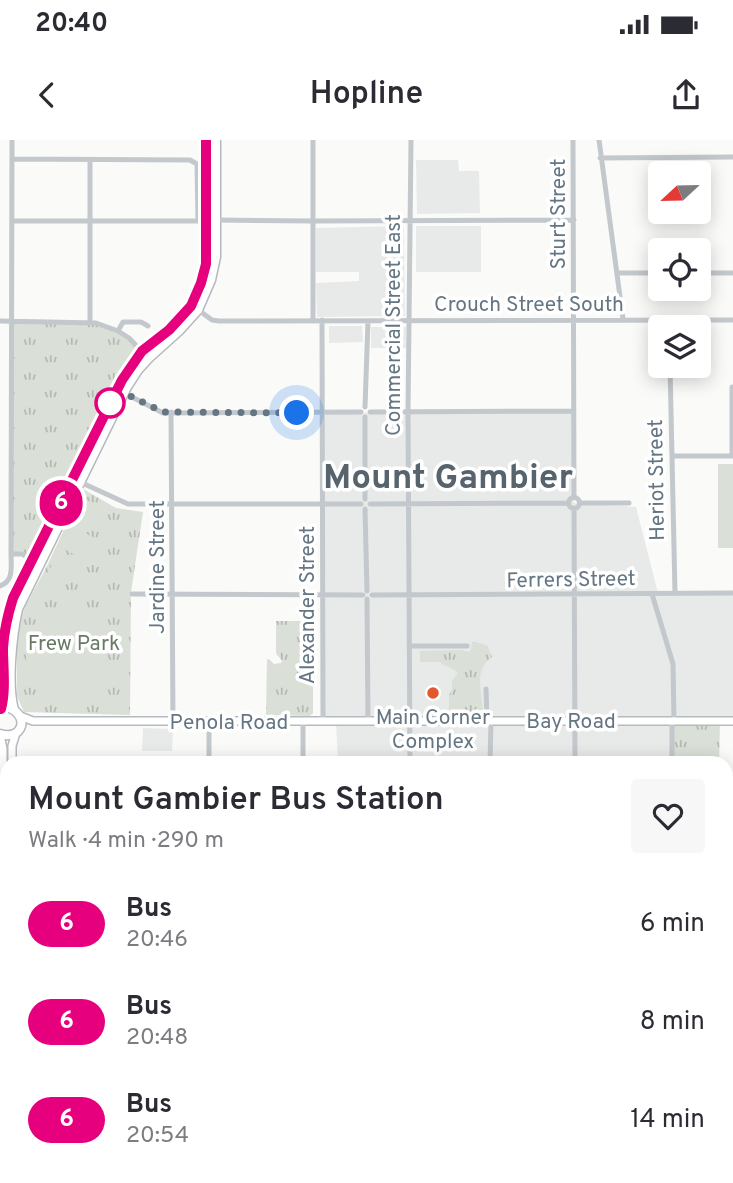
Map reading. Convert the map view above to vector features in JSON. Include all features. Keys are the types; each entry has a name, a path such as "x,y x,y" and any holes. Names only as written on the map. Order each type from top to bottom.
{"highway":[{"path":"0,734 8,736 18,731 21,721 12,698 12,635 18,610 17,600 33,561 80,482 138,370 179,331 194,308 206,264 206,140"},
{"path":"207,220 216,140"},
{"path":"17,713 6,708 1,709 3,644 8,614 54,526 122,380 142,351 194,308"}],"main road":[{"name":"Penola Road","path":"17,713 33,720 49,721 409,721"},
{"name":"Penola Road","path":"18,731 28,725 49,721"},
{"name":"Bay Road","path":"409,721 733,721"},
{"path":"12,756 12,747 18,731"},
{"path":"0,734 3,756"}],"street":[{"path":"0,586 7,583 11,575 12,140"},
{"path":"313,140 313,320"},
{"name":"Commercial Street East","path":"410,756 408,412 411,140"},
{"name":"Sturt Street","path":"573,140 574,497"},
{"path":"599,140 623,320"},
{"path":"600,158 733,157"},
{"path":"12,159 194,161 197,164 207,220"},
{"path":"90,160 90,323"},
{"path":"12,221 574,220"},
{"path":"617,274 648,274"},
{"path":"711,274 733,274"},
{"name":"Crouch Street South","path":"194,308 212,320 219,321 648,320"},
{"name":"Alexander Street","path":"322,320 323,721"},
{"name":"Crouch Street South","path":"711,320 733,320"},
{"path":"0,321 106,325 129,338 149,358"},
{"path":"368,321 365,412 368,721"},
{"path":"118,331 123,323 141,322 148,326"},
{"name":"Heriot Street","path":"670,378 675,593"},
{"path":"672,456 732,456 732,387"},
{"path":"124,393 163,412 574,411"},
{"name":"Jardine Street","path":"171,412 173,722"},
{"path":"0,458 10,458"},
{"path":"80,482 123,502 569,503"},
{"path":"569,503 574,497 578,498 580,503"},
{"path":"569,503 574,508"},
{"path":"574,508 580,503 629,503"},
{"path":"574,508 575,756"},
{"path":"0,522 11,522"},
{"path":"11,554 22,554 33,561"},
{"name":"Ferrers Street","path":"132,594 323,596 733,593"},
{"path":"652,594 673,664 672,756"},
{"path":"409,646 467,646"},
{"path":"486,689 490,756"},
{"path":"209,722 209,756"},
{"path":"303,722 303,756"}],"shaded area":[{"path":"416,160 458,160 459,171 479,171 480,213 417,214"},
{"path":"404,226 405,316 317,317 316,283 359,281 359,272 316,272 316,228"},
{"path":"416,226 481,226 481,272 416,272"},
{"path":"329,326 362,326 363,342 329,343"},
{"path":"371,327 406,327 406,348 371,348"},
{"path":"574,411 574,503 636,507 658,593 733,593 733,721 672,721 673,756 338,756 336,722 323,721 323,413"},
{"path":"143,728 173,729 172,751 142,751"}],"green space":[{"path":"14,324 98,324 117,332 139,350 31,558 13,552"},
{"path":"718,464 733,464 733,548 718,548"},
{"name":"Frew Park","path":"83,489 116,508 143,512 131,592 130,715 24,712 17,696 18,628 25,607"},
{"path":"85,499 106,510 95,532 74,521"},
{"path":"70,526 93,537 83,559 60,547"},
{"path":"58,551 81,563 70,584 48,573"},
{"path":"302,600 313,604 313,713 310,716 266,715 267,659 274,664 282,661 276,653 276,621 302,621"},
{"path":"56,615 72,615 94,628 107,654 105,673 99,686 79,700 68,703 54,702 38,690 32,681 26,659 28,638 33,629"},
{"path":"472,642 487,645 492,657 486,662 481,674 483,710 477,710 475,715 456,712 449,714 452,681 458,673 441,662 420,662 420,651 469,652"},
{"path":"674,723 720,723 719,756 674,756"}],"bus line":[{"name":"6","path":"1,709 3,644 13,598 127,371 142,351 169,330 191,306 201,283 206,264 206,140"}],"place":[{"name":"Main Corner Complex","path":"433,693"}],"district":[{"name":"Mount Gambier","path":"448,476"}],"route":[{"path":"110,403 124,393 163,412 297,413"}]}
